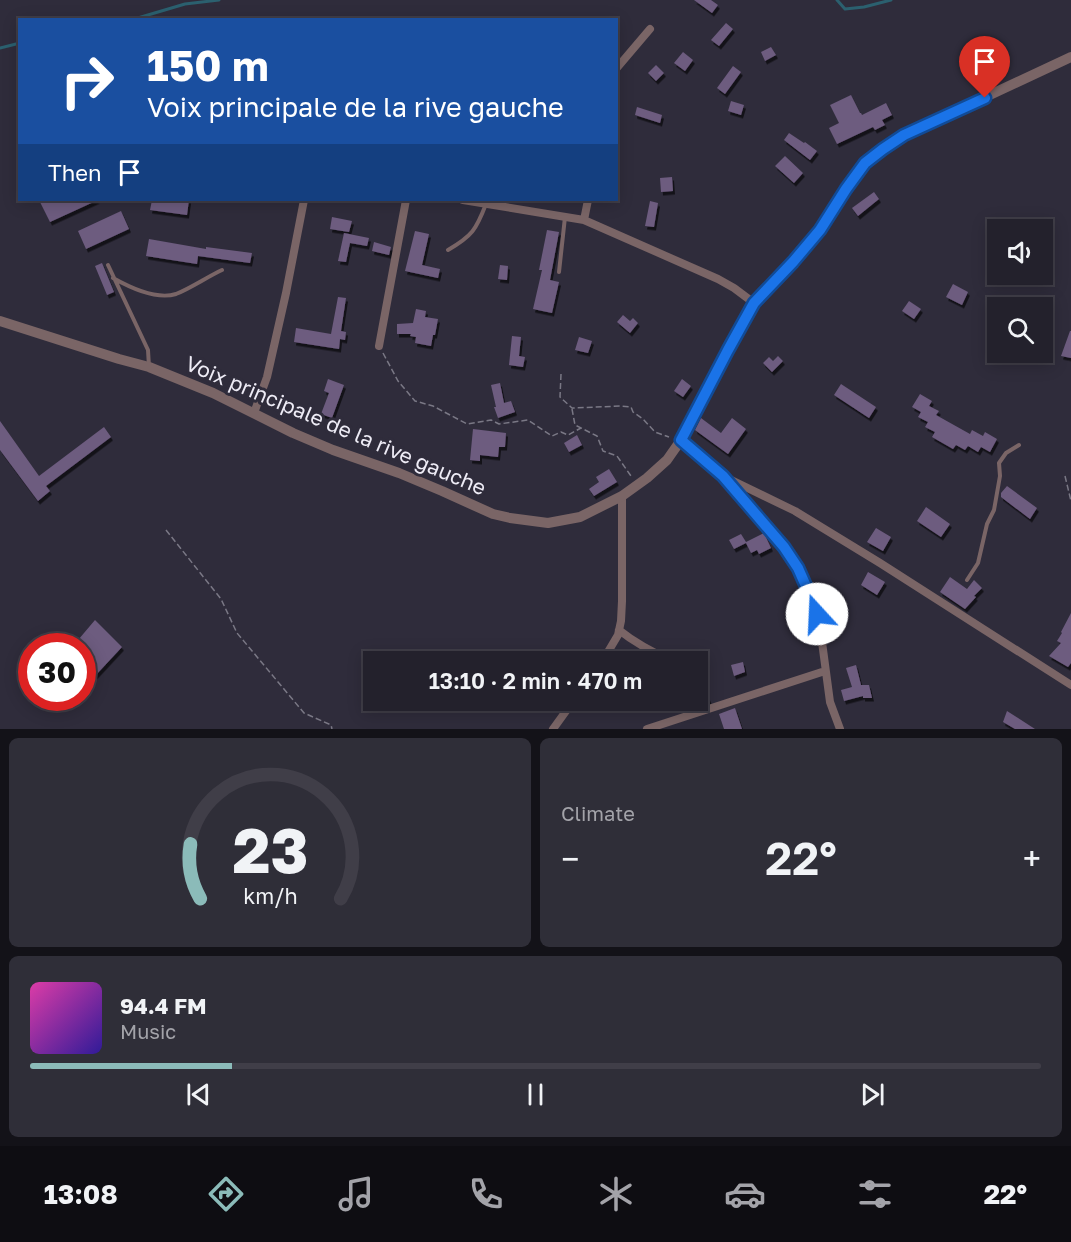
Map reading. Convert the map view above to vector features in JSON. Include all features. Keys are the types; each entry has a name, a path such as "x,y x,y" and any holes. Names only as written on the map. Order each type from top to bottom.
{"street":[{"path":"618,67 650,29"},
{"name":"Voix principale de la rive gauche","path":"0,321 148,367 213,393 293,433 399,473 493,514 548,523 572,519 622,496 667,460 681,440 754,303 820,230 865,163 904,135 1071,57"},
{"path":"254,413 267,377 304,201"},
{"path":"379,346 406,201"},
{"path":"469,201 584,219 718,279 754,303"},
{"path":"584,219 588,201"},
{"path":"681,440 723,476 784,547 798,568 813,602 820,627 830,702 840,729"},
{"path":"723,476 795,511 1071,685"},
{"path":"609,651 618,635 622,601 622,496"},
{"path":"619,630 652,651"},
{"path":"646,729 825,671"},
{"path":"553,729 566,711"}],"lane":[{"path":"448,250 465,240 478,224 486,204"},
{"path":"559,272 565,217"},
{"path":"108,265 148,350 148,367"},
{"path":"113,278 130,287 153,294 174,294 222,270"},
{"path":"967,580 978,562 987,524 994,510 999,488 999,463 1006,453 1019,445"}],"path":[{"path":"379,346 398,381 416,401 433,406 466,424 491,420 499,424 528,420 552,436 561,432 568,435 581,428"},
{"path":"561,374 560,397 572,408 575,425 597,436 603,451 617,456 632,476"},
{"path":"572,408 631,407 633,412 655,432 681,440"},
{"path":"1065,476 1071,501"},
{"path":"166,530 221,599 237,633 304,713 331,725 332,729"}],"building":[{"path":"694,0 711,0 718,5 712,13"},
{"path":"726,23 733,29 719,46 711,40"},
{"path":"771,47 776,55 765,61 761,52"},
{"path":"683,52 693,60 685,71 674,63"},
{"path":"656,65 664,73 656,81 648,73"},
{"path":"733,66 741,72 725,94 717,88"},
{"path":"851,95 862,115 886,103 892,115 882,120 885,125 875,130 873,127 837,144 829,128 839,123 830,105"},
{"path":"731,101 744,105 741,115 728,111"},
{"path":"637,107 662,115 660,123 635,115"},
{"path":"789,133 817,151 810,160 784,140"},
{"path":"785,156 803,173 794,183 775,166"},
{"path":"672,177 673,191 661,192 660,178"},
{"path":"874,192 879,199 858,216 852,208"},
{"path":"40,201 96,201 50,222"},
{"path":"152,201 189,201 187,215 150,210"},
{"path":"650,201 658,203 654,227 645,226"},
{"path":"121,211 129,229 86,249 78,231"},
{"path":"332,217 352,221 349,232 330,229"},
{"path":"547,230 559,232 550,280 559,282 552,313 533,309 542,270 539,270"},
{"path":"415,231 429,234 422,265 440,269 438,278 405,271"},
{"path":"344,233 369,238 367,246 350,243 346,262 338,261"},
{"path":"149,239 206,249 206,247 252,253 250,263 198,256 197,264 146,256"},
{"path":"374,242 391,247 389,255 372,251"},
{"path":"102,263 114,292 107,295 95,266"},
{"path":"500,265 508,266 507,280 498,279"},
{"path":"953,284 968,292 962,305 946,297"},
{"path":"338,297 346,298 341,331 346,332 345,340 340,339 339,349 294,342 296,328 331,334"},
{"path":"909,301 921,309 914,319 902,311"},
{"path":"416,309 426,311 425,317 438,319 431,346 415,343 416,337 410,336 411,334 397,334 397,324 413,323"},
{"path":"623,315 630,321 633,318 638,323 630,333 617,322"},
{"path":"1071,331 1071,358 1061,356"},
{"path":"512,336 521,337 519,356 525,357 523,367 509,365"},
{"path":"579,337 592,341 588,353 575,350"},
{"path":"778,356 783,361 772,372 763,363 769,357 773,361"},
{"path":"328,379 344,385 332,418 321,414 329,393 324,391"},
{"path":"682,379 691,386 683,397 674,391"},
{"path":"500,383 504,403 511,401 515,412 498,418 491,385"},
{"path":"841,384 876,407 869,418 834,395"},
{"path":"920,394 932,401 929,406 939,411 936,415 970,434 972,430 983,436 985,432 997,439 990,452 981,447 978,452 968,446 965,450 956,445 953,449 932,437 935,432 925,427 928,422 918,417 921,412 912,407"},
{"path":"701,418 721,433 732,418 746,429 728,454 695,430"},
{"path":"0,421 39,476 104,427 111,437 46,486 50,491 38,501 0,450"},
{"path":"473,429 506,433 505,447 499,447 498,457 480,455 480,461 470,460"},
{"path":"577,435 582,445 569,452 564,443"},
{"path":"609,469 617,482 594,496 589,489 599,482 596,477"},
{"path":"1007,486 1037,508 1030,519 1001,497 1001,493"},
{"path":"926,507 950,524 941,537 917,521"},
{"path":"876,528 891,537 883,551 867,542"},
{"path":"764,533 771,548 759,554 757,550 751,553 746,543 734,549 729,540 741,534 746,542"},
{"path":"868,572 885,582 877,595 861,585"},
{"path":"950,577 967,589 974,580 982,588 965,609 940,592"},
{"path":"1071,613 1071,663 1068,667 1049,656 1061,643 1057,641"},
{"path":"95,620 122,647 96,675 96,633 84,633"},
{"path":"743,662 745,672 734,676 731,665"},
{"path":"856,665 861,685 869,685 872,698 863,698 863,696 844,701 841,690 852,687 846,668"},
{"path":"735,708 742,729 724,729 719,714"},
{"path":"1007,711 1035,729 1015,729 1003,722"}],"waterway":[{"path":"138,18 185,4 219,0"},
{"path":"837,0 845,9 891,0"},
{"path":"0,48 18,44"}],"route":[{"path":"817,614 798,568 784,547 723,476 681,440 754,303 820,230 865,163 904,135 985,98"}]}
